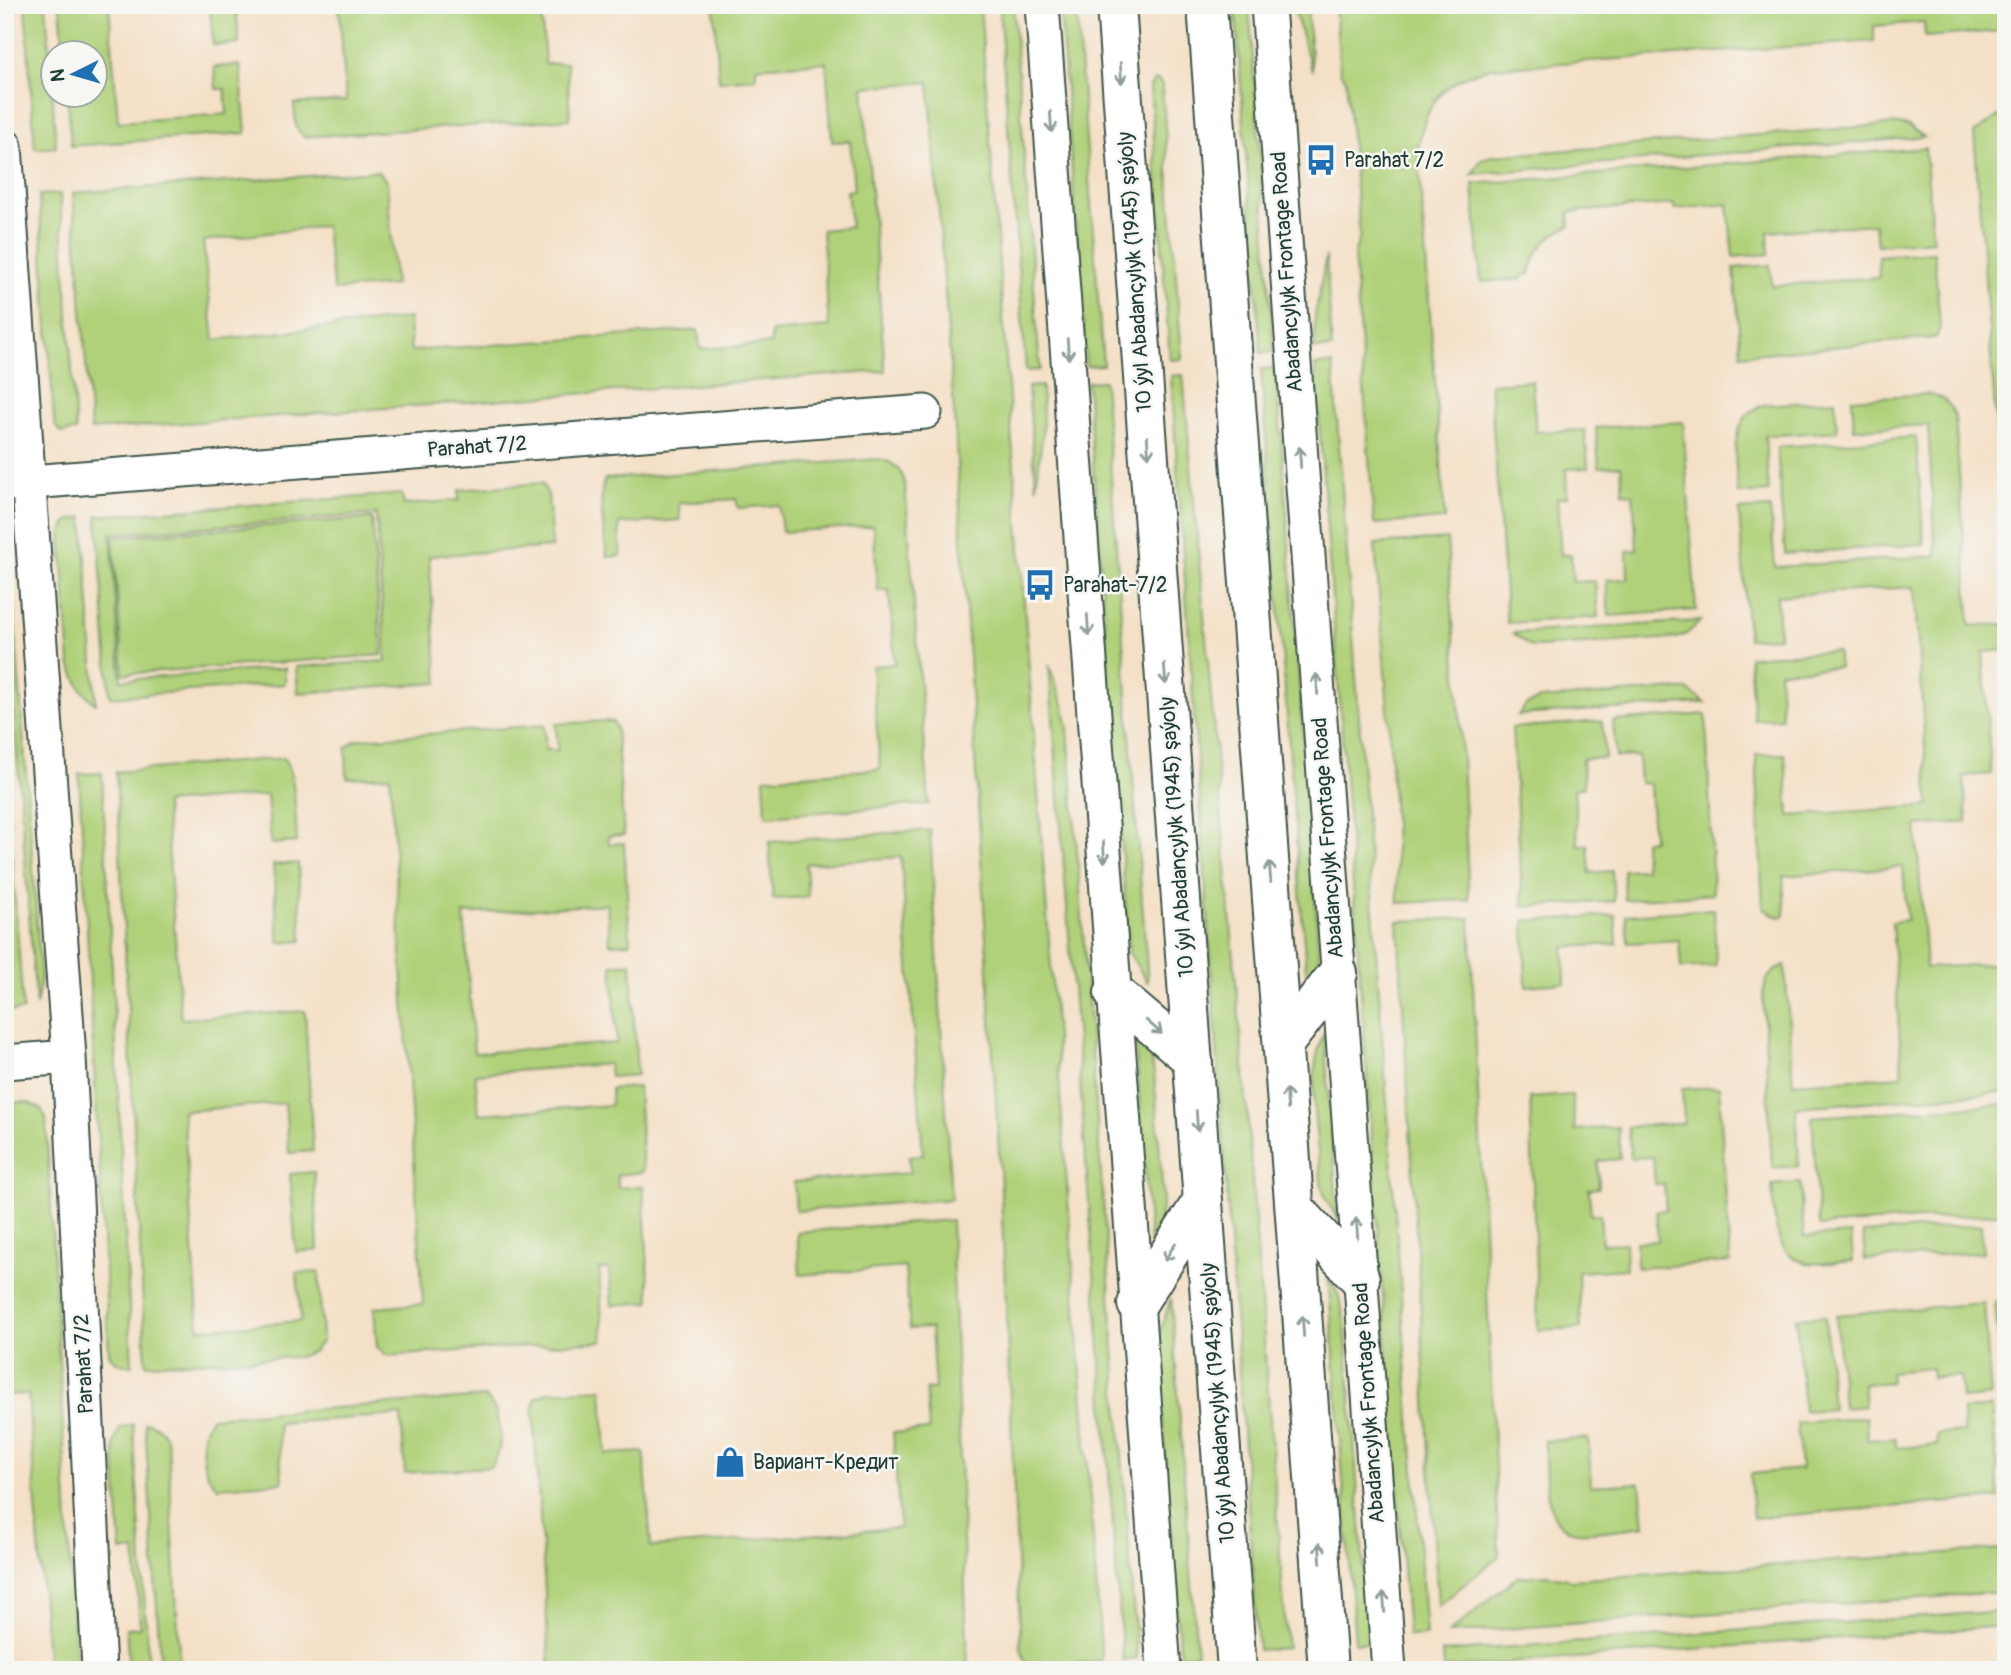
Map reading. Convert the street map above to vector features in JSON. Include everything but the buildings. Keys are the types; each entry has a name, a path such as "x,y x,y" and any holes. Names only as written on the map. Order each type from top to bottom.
{"main road":[{"name":"10 ýyl Abadançylyk (1945) şaýoly","path":"1116,5 1237,1670"},
{"path":"1207,5 1328,1670"},
{"path":"1283,1045 1338,973"},
{"path":"1114,993 1193,1060"},
{"path":"1137,1304 1203,1199"},
{"path":"1295,1209 1360,1279"}],"street":[{"path":"1042,5 1164,1670"},
{"name":"Abadancylyk Frontage Road","path":"1268,5 1389,1670"},
{"name":"Parahat 7/2","path":"5,146 17,483 69,1058 99,1670"},
{"name":"Parahat 7/2","path":"17,483 925,412"},
{"path":"5,1062 69,1058"}],"green space":[{"path":"25,5 46,5 48,38 38,38 38,108 53,108 56,147 35,149"},
{"path":"60,5 109,5 118,122 227,114 225,89 216,89 214,67 240,65 246,133 71,146 68,108 108,108 108,38 63,38"},
{"path":"210,5 236,5 239,44 213,45"},
{"path":"339,5 541,5 545,64 567,63 570,119 304,137 296,127 294,104 346,101"},
{"path":"714,5 980,5 1102,1661 1027,1667 1021,1649 1000,1169 954,411 929,82 863,87 885,371 91,430 73,193 377,171 387,181 395,285 334,290 325,226 203,241 214,340 409,318 411,351 698,330 700,349 771,344 771,332 829,327 822,230 851,227 847,191 854,190 850,141 832,142 826,62 756,67 756,78 719,81"},
{"path":"999,5 1013,5 1040,370 1026,371"},
{"path":"1060,5 1076,5 1103,365 1086,366"},
{"path":"1235,5 1249,5 1274,352 1261,353"},
{"path":"1293,5 1307,5 1312,71"},
{"path":"1335,5 2006,5 2006,90 2001,31 1925,37 1924,22 1874,26 1874,41 1491,68 1449,86 1432,106 1426,118 1418,149 1445,519 1374,524 1354,255 1360,236 1346,79 1340,72"},
{"path":"1155,80 1162,85 1182,359 1170,360 1150,86"},
{"path":"2006,111 2006,555 1974,133"},
{"path":"1898,124 1909,126 1924,137 1472,174 1481,160 1492,156"},
{"path":"1925,148 1933,240 1877,245 1875,224 1768,232 1769,254 1733,257 1728,204 1675,209 1674,204 1569,212 1570,226 1543,244 1530,274 1523,275 1523,279 1481,282 1473,184"},
{"path":"60,194 76,431 62,433 54,420 39,195"},
{"path":"1934,252 1940,327 1937,336 1741,355 1734,268 1770,265 1772,286 1879,277 1878,256"},
{"path":"1326,256 1332,348 1314,349 1315,316"},
{"path":"1333,364 1426,1635 1408,1636 1315,365"},
{"path":"1276,368 1319,955 1317,966 1307,984 1261,369"},
{"path":"1183,375 1245,1085 1287,1648 1258,1650 1171,376"},
{"path":"1104,381 1148,983 1129,953 1087,382"},
{"path":"1532,381 1536,432 1585,430 1588,468 1566,469 1567,497 1557,498 1561,555 1571,554 1573,582 1595,581 1598,617 1507,623 1490,384"},
{"path":"1042,386 1043,429 1036,488 1028,387"},
{"path":"1929,394 1946,401 1955,417 1970,626 2006,624 2006,650 1983,652 1991,774 1964,776 1967,822 1916,826 1926,968 2006,963 2006,1092 1796,1107 1799,1166 1772,1168 1763,996 1767,980 1772,973 1785,965 1793,1083 1902,1076 1892,922 1907,920 1903,867 1783,876 1785,916 1778,917 1763,908 1756,755 1785,754 1789,816 1929,806 1914,587 1777,596 1779,637 1748,639 1739,510 1770,508 1775,567 1936,556 1928,425 1854,429 1852,399"},
{"path":"1835,400 1837,431 1765,436 1769,492 1738,494 1736,443 1743,420 1751,412 1763,405"},
{"path":"1683,422 1696,610 1609,616 1606,580 1628,579 1627,551 1637,550 1633,494 1623,493 1621,466 1599,467 1596,428"},
{"path":"1916,437 1924,544 1785,554 1777,447"},
{"path":"878,459 896,467 905,484 929,804 766,816 764,778 880,769 872,666 895,664 889,590 878,591 873,526 782,532 779,505 738,508 736,499 679,503 680,520 619,524 621,556 607,557 602,506 605,479"},
{"path":"542,483 548,495 552,547 429,556 438,683 298,693 296,667 386,661 376,514 111,534 121,680 285,668 285,684 110,697 97,516 402,494 404,505 459,500 459,490"},
{"path":"83,517 96,704 81,689 70,664 61,534 68,521"},
{"path":"372,518 382,655 123,674 113,537"},
{"path":"5,524 8,529 41,979 36,1006 5,592"},
{"path":"1447,539 1469,900 1398,903 1389,723 1375,544"},
{"path":"1701,621 1685,635 1676,638 1537,647 1530,646 1513,633"},
{"path":"1837,651 1839,667 1779,671 1782,718 1754,720 1749,657"},
{"path":"1049,665 1064,707 1068,730 1137,1658 1123,1660"},
{"path":"1688,690 1705,703 1518,715 1526,705 1540,699"},
{"path":"1706,714 1713,894 1625,900 1623,870 1645,869 1644,841 1653,840 1650,784 1640,783 1638,756 1616,757 1613,721"},
{"path":"1602,721 1605,758 1582,759 1584,787 1574,789 1578,845 1588,845 1590,873 1612,871 1614,901 1523,907 1512,728"},
{"path":"613,722 616,728 624,835 608,836 609,844 624,843 630,943 610,944 607,904 464,914 474,1053 617,1043 612,965 631,963 637,1075 610,1077 609,1064 475,1074 479,1114 611,1105 611,1089 638,1087 643,1172 617,1175 618,1188 643,1186 650,1302 612,1305 609,1269 599,1269 603,1341 388,1356 377,1347 374,1308 423,1304 390,776 347,778 346,748 361,739 544,725 546,750 558,750 556,724"},
{"path":"283,758 288,765 293,785 297,842 271,844 267,795 165,803 181,1019 305,1011 313,1151 289,1153 285,1103 183,1111 199,1329 301,1321 297,1273 319,1272 322,1341 313,1352 298,1357 146,1364 116,772"},
{"path":"5,762 23,1010 5,1012"},
{"path":"102,773 132,1365 118,1363 109,1353 79,774"},
{"path":"930,830 951,1199 796,1211 794,1182 910,1173 909,1156 923,1155 901,857 806,864 808,897 773,899 769,842"},
{"path":"298,863 302,941 279,943 273,865"},
{"path":"1714,909 1716,966 1681,968 1679,940 1628,943 1626,915"},
{"path":"1615,915 1617,944 1564,947 1565,983 1526,986 1524,921"},
{"path":"1470,918 1499,1556 1438,1606 1398,921"},
{"path":"1324,1032 1338,1220 1325,1197 1321,1181 1315,1125 1315,1068"},
{"path":"1135,1039 1146,1049 1154,1073 1163,1198 1160,1221 1150,1243"},
{"path":"1719,1087 1730,1262 1637,1268 1636,1242 1658,1241 1656,1211 1666,1210 1664,1184 1655,1184 1653,1157 1631,1158 1628,1127 1684,1123 1682,1089"},
{"path":"1572,1095 1575,1130 1618,1127 1620,1159 1598,1161 1599,1188 1589,1189 1591,1215 1600,1214 1602,1244 1625,1243 1626,1269 1578,1272 1581,1328 1538,1330 1530,1098"},
{"path":"27,1102 41,1109 46,1118 76,1670 48,1670 28,1394 5,1395 5,1103"},
{"path":"2006,1104 2006,1213 1819,1226 1812,1117"},
{"path":"314,1172 318,1250 296,1252 290,1174"},
{"path":"1800,1183 1804,1237 1851,1234 1853,1261 1808,1263 1787,1252 1777,1232 1772,1185"},
{"path":"951,1220 968,1670 550,1670 533,1408 536,1398 547,1392 602,1389 606,1454 644,1452 651,1547 900,1528 893,1433 929,1430 926,1390 935,1389 931,1328 910,1329 905,1267 800,1275 797,1232"},
{"path":"1981,1225 1983,1252 1865,1260 1863,1233"},
{"path":"1328,1274 1339,1296 1345,1322 1369,1642 1355,1643"},
{"path":"1171,1298 1197,1654 1180,1656 1157,1342"},
{"path":"2006,1301 2006,1395 2002,1396 1995,1302"},
{"path":"1984,1303 1991,1396 1962,1399 1960,1376 1932,1378 1931,1368 1890,1372 1891,1382 1863,1384 1865,1406 1843,1408 1836,1315"},
{"path":"1825,1316 1832,1409 1804,1411 1796,1318"},
{"path":"485,1397 495,1411 500,1431 498,1452 490,1467 405,1473 401,1415 278,1423 282,1482 218,1487 207,1473 204,1464 204,1433 212,1417"},
{"path":"1992,1407 1999,1498 1753,1518 1750,1474 1801,1469 1797,1423 1866,1417 1867,1440 1895,1438 1896,1448 1937,1445 1937,1434 1964,1432 1963,1410"},
{"path":"145,1423 160,1429 168,1444 180,1670 161,1670"},
{"path":"133,1424 149,1670 129,1670 126,1628 140,1627 135,1551 121,1551 114,1443 120,1428"},
{"path":"1588,1438 1591,1486 1640,1483 1644,1526 1602,1532 1577,1532 1565,1528 1557,1519 1548,1495 1545,1441"},
{"path":"1999,1549 2002,1592 1449,1633 1517,1577 1548,1575 1571,1580"},
{"path":"2003,1611 2004,1626 1443,1668 1442,1652"}],"place":[{"name":"Parahat 7/2","path":"1321,160"},
{"name":"Parahat-7/2","path":"1040,585"},
{"name":"Вариант-Кредит","path":"730,1462"}]}
